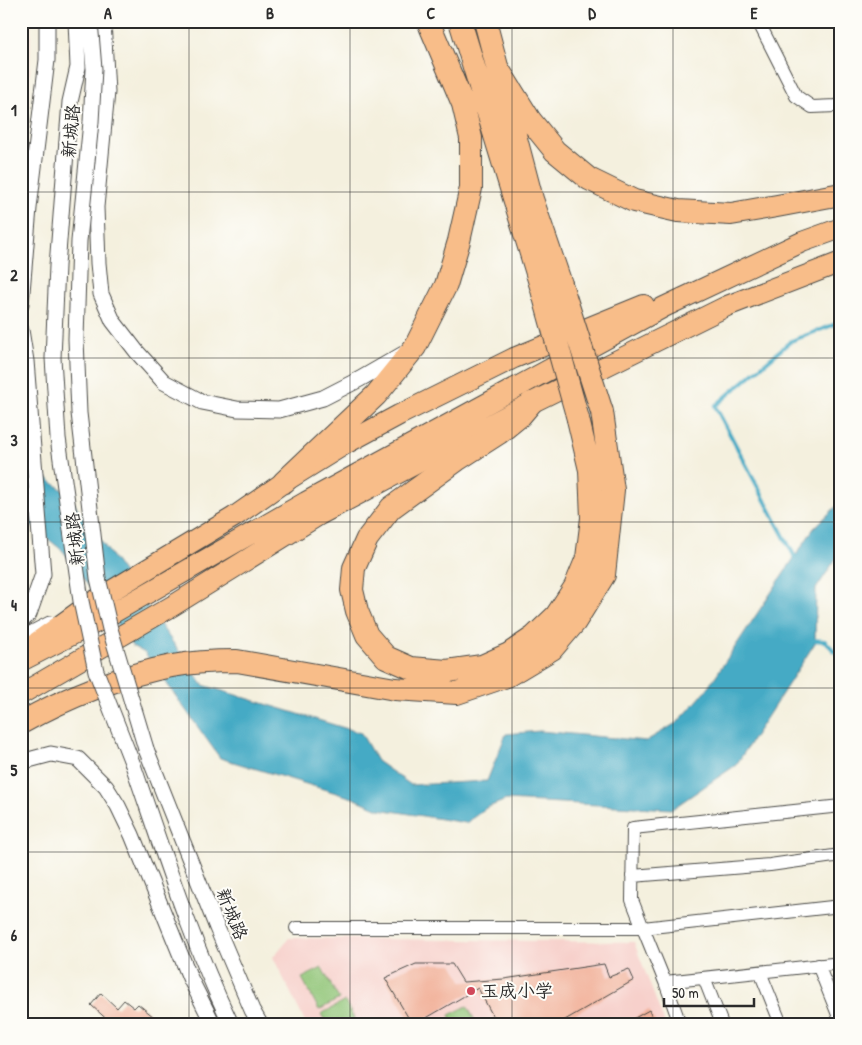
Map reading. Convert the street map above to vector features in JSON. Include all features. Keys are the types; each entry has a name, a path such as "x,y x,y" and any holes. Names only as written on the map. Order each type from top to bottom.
{"highway":[{"path":"284,482 376,395 415,347 446,285 459,241 471,188 471,138 463,104 428,21"},
{"path":"21,723 72,698 145,672 174,665 220,661 237,661 395,689 457,693 507,676 552,649 575,622 604,575 613,490 602,412 552,288 460,21"},
{"path":"486,21 532,199 590,470 592,518 587,558 575,587 556,616 534,637 509,654 482,666 447,671 411,668 386,657 367,635 357,611 352,590 354,568 366,539 391,508 457,460 499,433 520,416 531,403"},
{"path":"497,67 530,120 556,151 590,178 634,201 678,211 731,214 841,194"}],"main road":[{"path":"21,662 95,612 134,578 234,518 284,482 347,443 399,415 514,358 841,228"},
{"path":"21,653 95,612 161,586 306,502 664,307 802,242"},
{"path":"21,694 174,605 319,515 531,403 727,306 841,262"}],"street":[{"path":"21,304 29,208 46,60 47,21"},
{"name":"新城路","path":"76,21 78,67 70,102 57,266 53,358 58,438 81,601 96,671 133,765 174,883 214,987 231,1024"},
{"name":"新城路","path":"90,21 94,70 92,122 78,241 76,339 79,413 98,578 110,629 146,749 217,928 252,1010 260,1024"},
{"path":"103,21 107,92 96,207 98,263 102,294 113,321 164,382 202,402 237,409 279,410 322,398 360,379 415,347"},
{"path":"758,21 796,96 812,107 841,104"},
{"path":"21,330 26,361 43,574 28,614 21,621"},
{"path":"21,639 95,612"},
{"path":"21,762 52,754 78,759 106,787 125,820 190,978 213,1024"},
{"path":"680,1024 632,900 632,828 841,806"},
{"path":"632,876 770,865 841,855"},
{"path":"296,928 643,928 841,906"},
{"path":"665,982 841,963"},
{"path":"818,965 841,1022"},
{"path":"760,972 781,1024"},
{"path":"704,978 722,1024"}],"shaded area":[{"path":"21,21 31,21 29,97 21,181"},
{"name":"玉成小学","path":"289,938 634,942 665,1024 306,1024 273,957"}],"green space":[{"path":"322,968 339,999 319,1010 302,978"},
{"path":"345,1001 357,1024 327,1024 321,1014"},
{"path":"467,1006 477,1024 453,1024 449,1015"}],"water":[{"path":"21,459 67,493 203,685 361,733 377,761 411,785 487,781 506,734 540,731 646,741 678,722 705,692 814,528 841,502 841,551 816,589 815,643 736,765 672,809 506,800 486,808 466,823 379,809 353,798 220,758 145,653 132,646 63,551 21,517"}],"building":[{"path":"416,964 452,964 463,982 504,979 604,964 609,977 629,969 634,980 558,1024 497,1024 478,988 416,1024 412,1024 385,978"},
{"path":"101,993 117,1008 124,1000 134,1008 138,1004 154,1017 148,1024 112,1024 91,1005"},
{"path":"649,1010 656,1024 624,1024"}],"waterway":[{"path":"797,561 715,406 791,341 841,322"},
{"path":"812,640 825,641 841,658"}],"place":[{"name":"玉成小学","path":"471,991"}]}
